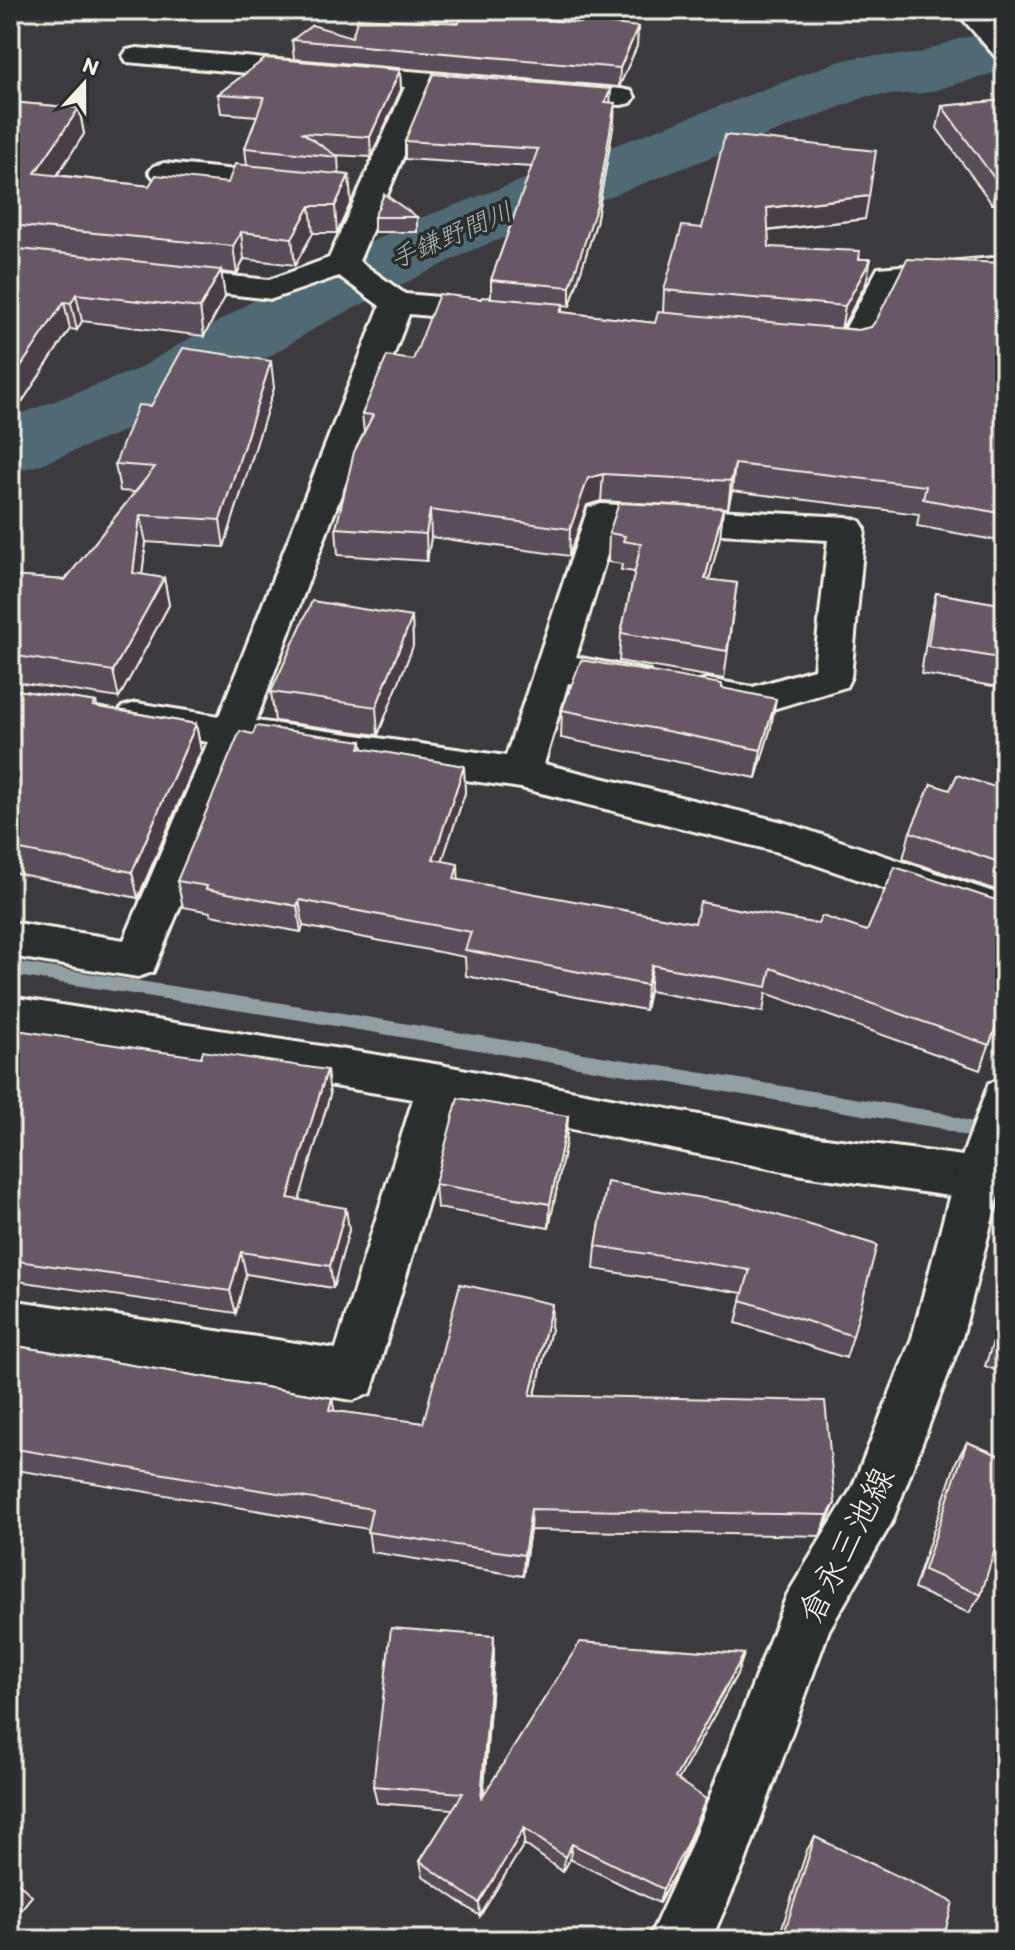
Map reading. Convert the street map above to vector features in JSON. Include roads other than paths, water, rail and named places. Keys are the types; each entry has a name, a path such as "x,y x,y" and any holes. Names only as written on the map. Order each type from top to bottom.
{"street":[{"path":"968,10 1005,50"},
{"path":"137,56 621,97"},
{"path":"133,275 272,290 342,264 422,80"},
{"path":"164,172 315,186"},
{"path":"345,189 375,192"},
{"path":"342,264 397,303 523,314"},
{"path":"775,337 854,344 889,275 1005,266"},
{"path":"10,939 138,960 232,732 397,303"},
{"path":"521,773 601,516 847,529 832,677 753,701 555,667"},
{"path":"99,711 521,773 783,838 1005,913"},
{"path":"10,1015 441,1084 803,1155 989,1171"},
{"path":"10,1323 353,1376 441,1084"},
{"name":"倉永三池線","path":"679,1940 714,1865 807,1615 873,1504 937,1338 989,1171 1005,1097"}],"waterway":[{"name":"手鎌野間川","path":"10,447 166,386 295,308 444,235 858,77 925,73 981,53 1005,50"},
{"path":"10,968 282,1010 939,1120 1005,1140"}]}
